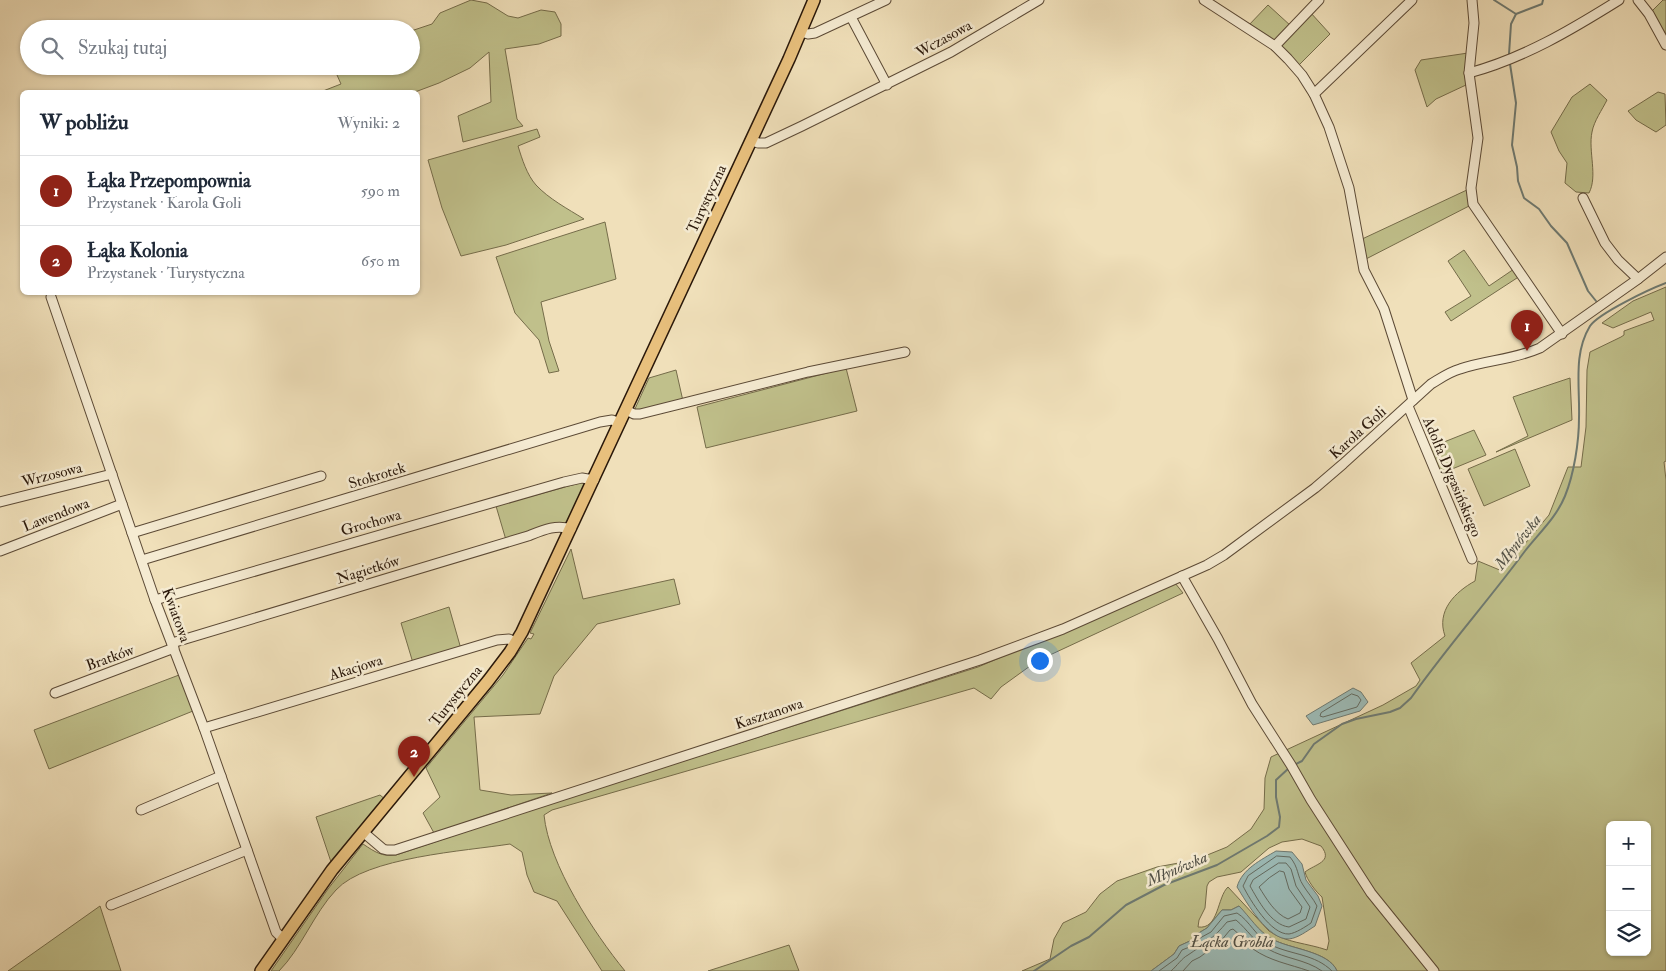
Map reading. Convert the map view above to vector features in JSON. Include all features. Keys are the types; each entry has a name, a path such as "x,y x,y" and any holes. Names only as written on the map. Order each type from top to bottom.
{"main road":[{"name":"Turystyczna","path":"261,971 330,873 488,681 516,642 533,612 572,529 814,0"}],"street":[{"path":"801,32 813,34 886,0"},
{"name":"Wczasowa","path":"751,140 758,143 770,142 950,52 1039,0"},
{"name":"Adolfa Dygasińskiego","path":"1204,0 1275,46 1302,75 1314,94 1329,128 1348,188 1364,270 1384,309 1410,403 1472,559"},
{"path":"1275,46 1319,0"},
{"path":"1314,94 1412,0"},
{"path":"1472,0 1474,23 1469,73 1478,138 1471,188 1473,204 1562,334"},
{"path":"1469,73 1494,66 1538,47 1619,0"},
{"path":"1638,0 1649,14 1666,45"},
{"path":"850,17 887,85"},
{"path":"1583,198 1605,243 1618,260 1638,279"},
{"name":"Karola Goli","path":"1182,576 1224,555 1315,488 1410,403 1447,374 1473,365 1525,355 1540,348 1562,334 1666,257"},
{"name":"Kwiatowa","path":"51,297 155,600 222,776 276,932 283,940"},
{"path":"626,410 634,414 640,414 808,372 905,352"},
{"name":"Stokrotek","path":"142,560 600,422 612,420 620,422"},
{"name":"Wrzosowa","path":"0,502 112,474"},
{"path":"132,534 320,476"},
{"name":"Grochowa","path":"155,600 564,482 586,478 594,480"},
{"name":"Lawendowa","path":"0,552 122,504"},
{"name":"Nagietków","path":"173,646 552,528 560,526 572,529"},
{"path":"1182,576 1252,704 1291,765 1316,809 1371,893 1434,971"},
{"name":"Kasztanowa","path":"363,832 383,849 394,850 980,660 1063,629 1182,576"},
{"name":"Akacjowa","path":"204,728 497,640 509,639 516,642"},
{"name":"Bratków","path":"55,693 173,646"},
{"path":"141,810 222,776"},
{"path":"111,905 248,850"}],"green space":[{"path":"471,0 487,3 508,16 518,18 541,10 555,12 561,24 561,36 539,44 505,49 517,119 523,126 463,142 458,116 491,102 489,52 470,68 420,90 326,90 341,84 337,75 420,75 420,28 432,24 440,13"},
{"path":"1663,0 1666,0 1666,44 1652,11"},
{"path":"1268,5 1291,26 1273,43 1248,26"},
{"path":"1310,12 1330,34 1298,66 1279,46"},
{"path":"1468,53 1466,85 1436,99 1427,107 1415,70 1421,60"},
{"path":"1590,84 1607,100 1592,132 1593,179 1589,193 1576,192 1565,183 1567,163 1559,151 1551,132 1572,97"},
{"path":"1658,92 1665,94 1666,125 1656,132 1636,120 1628,111"},
{"path":"537,129 540,137 518,146 527,172 536,185 547,195 584,219 506,245 461,256 442,208 428,160"},
{"path":"1469,189 1471,205 1364,260 1360,240"},
{"path":"605,222 616,279 541,302 549,341 559,371 549,373 539,340 515,313 496,257"},
{"path":"1464,250 1489,286 1514,269 1520,276 1451,321 1445,312 1471,296 1448,261"},
{"path":"1666,287 1666,461 1664,462 1666,480 1666,971 1337,971 1333,964 1326,959 1267,936 1239,906 1231,910 1222,910 1207,928 1190,941 1179,946 1174,954 1151,971 1022,971 1050,959 1054,939 1063,923 1086,912 1100,894 1117,881 1157,867 1195,860 1227,847 1251,829 1264,809 1265,778 1271,757 1383,705 1416,686 1420,680 1411,663 1445,636 1443,618 1445,611 1454,597 1475,581 1478,561 1502,571 1549,515 1568,467 1581,467 1586,427 1587,370 1590,352 1621,337 1624,335 1624,331 1654,320 1651,312 1613,328 1602,323 1633,301","holes":["1302,839 1321,846 1324,851 1324,859 1305,872 1312,886 1322,897 1329,941 1327,950 1290,940 1269,931 1228,887 1224,892 1214,918 1205,927 1198,927 1205,908 1209,882 1217,877 1241,872 1269,848 1282,842"]},
{"path":"846,368 857,411 706,448 697,407"},
{"path":"676,370 683,401 634,411 649,378"},
{"path":"1570,378 1572,420 1496,452 1528,436 1513,397"},
{"path":"1474,430 1486,455 1440,474 1429,448"},
{"path":"1515,449 1530,486 1484,506 1468,469"},
{"path":"587,481 568,525 506,540 496,506"},
{"path":"571,549 583,599 674,579 680,604 597,624 554,676 540,714 474,717 480,790 511,795 552,793 434,833 423,813 440,797 426,768 503,675 528,638 531,639 534,634 530,633"},
{"path":"1175,583 1183,593 1037,661 1001,687 991,699 974,688 552,810 544,815 554,855 575,898 600,938 625,971 602,971 557,901 534,892 527,875 522,852 510,844 418,857 370,870 350,879 328,899 287,962 279,971 271,971 328,889 363,844 379,853 396,855 536,808 978,667"},
{"path":"449,607 461,649 413,663 401,623"},
{"path":"179,675 193,711 49,769 34,730"},
{"path":"380,795 386,800 331,862 316,817"},
{"path":"100,906 121,971 8,971"},
{"path":"789,945 799,971 708,971"}],"water":[{"path":"1353,688 1361,692 1368,702 1360,711 1313,725 1306,716"},
{"path":"1276,851 1292,852 1302,864 1306,880 1318,896 1322,906 1315,926 1299,936 1289,939 1273,934 1266,927 1252,911 1237,887 1239,881 1248,870"},
{"name":"Łącka Grobla","path":"1239,906 1267,936 1326,959 1333,964 1337,971 1151,971 1174,954 1179,946 1190,941 1207,928 1222,910 1231,910"}],"waterway":[{"path":"1494,0 1516,14"},
{"path":"1509,54 1511,24 1516,14 1542,4 1543,0"},
{"path":"1510,64 1516,103 1512,145 1518,181 1524,198 1539,209 1551,226 1567,243 1588,291 1596,301"},
{"name":"Młynówka","path":"1294,765 1302,761 1314,744 1342,724 1390,712 1400,708 1411,698 1552,518 1565,496 1575,458 1579,427 1579,359 1581,348 1590,326 1614,308 1666,283"},
{"name":"Młynówka","path":"1034,971 1071,946 1089,937 1126,905 1164,885 1217,865 1279,827 1280,817 1276,797 1276,780 1289,768"}],"place":[{"name":"Łąka Przepompownia","path":"1527,351"},
{"name":"Łąka Kolonia","path":"414,777"}]}
